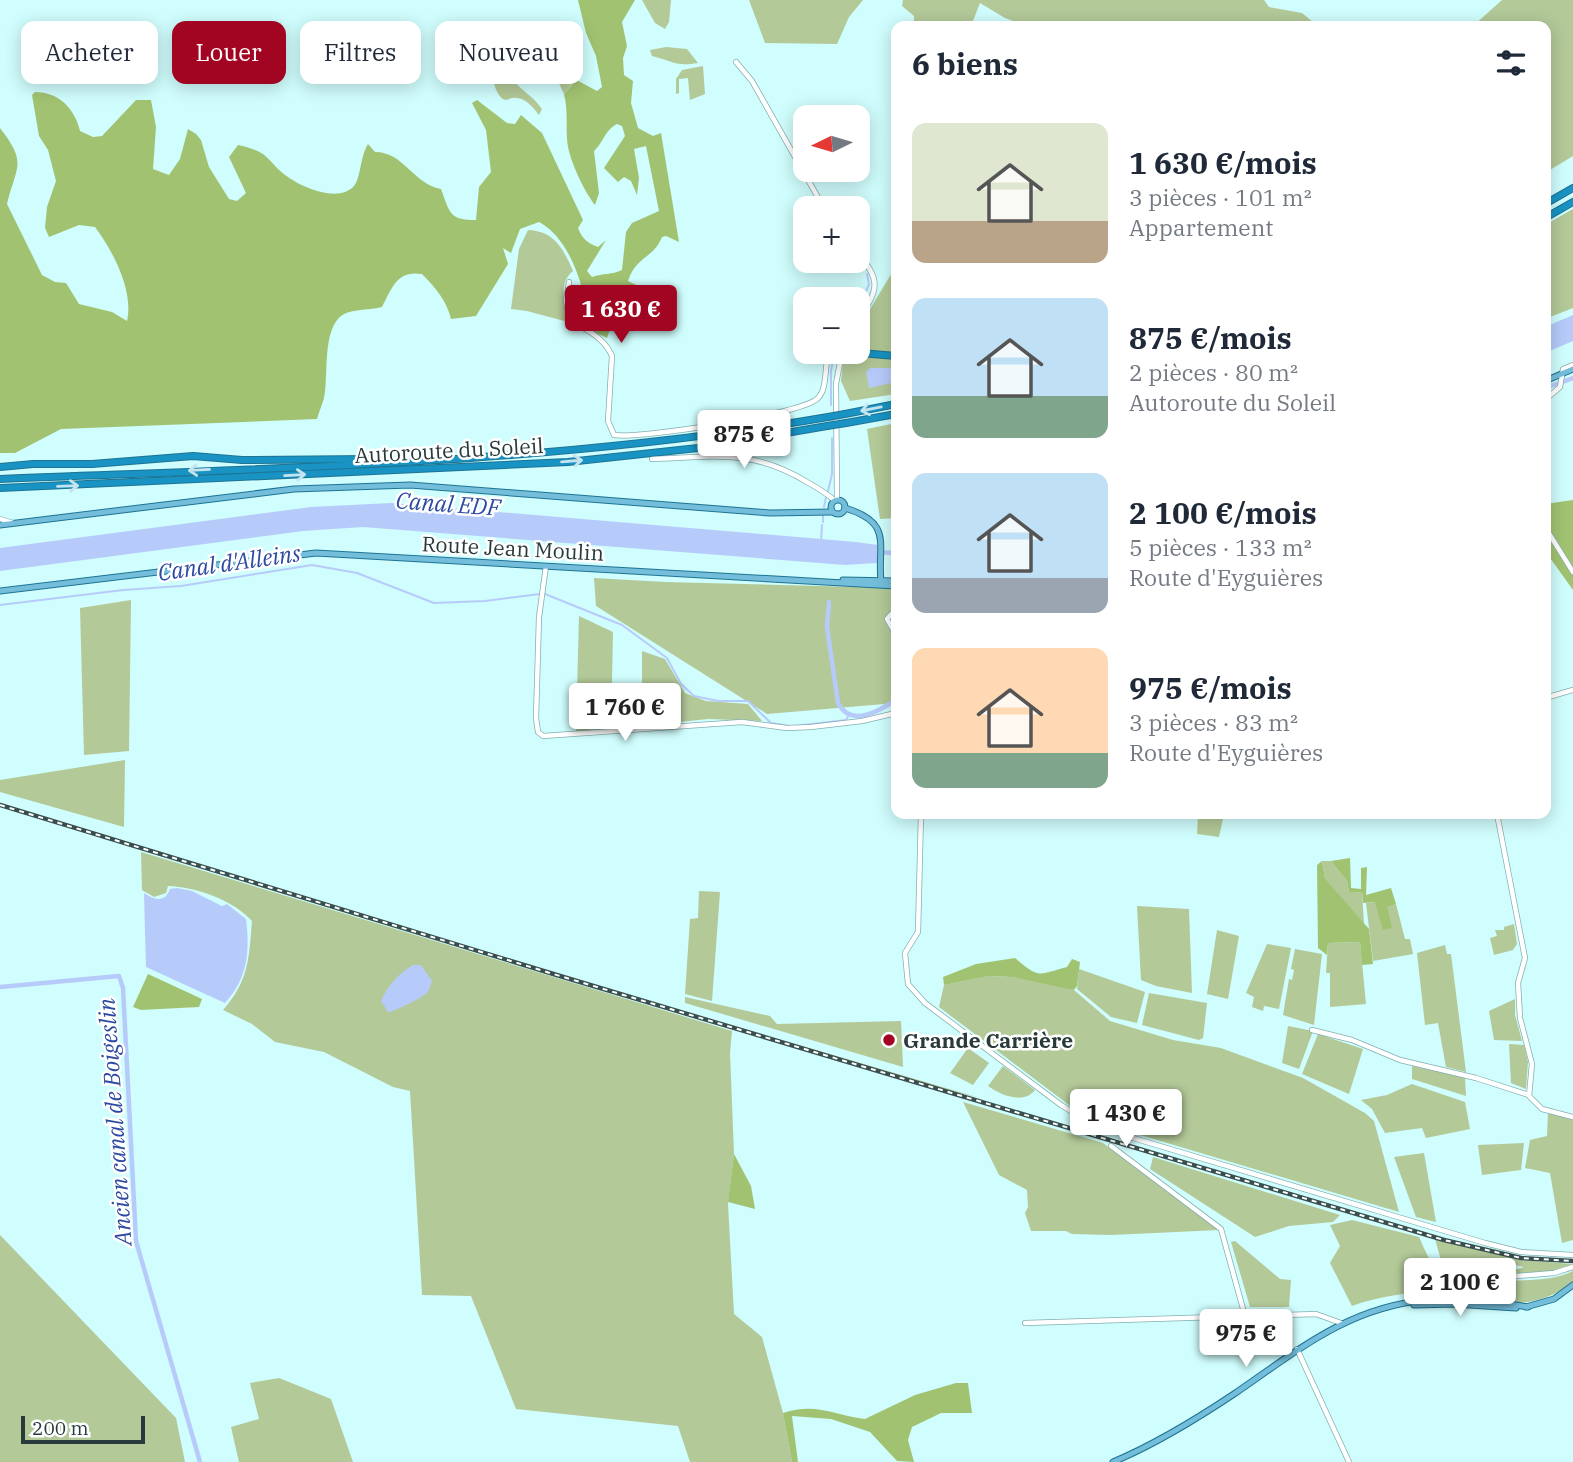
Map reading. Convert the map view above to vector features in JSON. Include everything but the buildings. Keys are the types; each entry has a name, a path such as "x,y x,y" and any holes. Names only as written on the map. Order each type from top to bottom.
{"highway":[{"path":"1551,201 1573,188"},
{"path":"1551,215 1573,202"},
{"path":"870,354 891,356"},
{"name":"Autoroute du Soleil","path":"0,479 421,460 657,443 891,405"},
{"name":"Autoroute du Soleil","path":"0,488 568,462 698,448 891,415"},
{"path":"0,467 199,456 251,460 421,460"}],"main road":[{"path":"1551,381 1562,380 1573,367"},
{"path":"0,525 294,489 410,485 770,513 829,510 841,514 845,508"},
{"path":"787,580 889,583 882,566 883,544 880,531 873,523 845,508 843,502 835,500 829,510"},
{"name":"Route Jean Moulin","path":"0,592 316,554 855,584 889,583"},
{"path":"1113,1462 1170,1434 1297,1349 1341,1323 1389,1307 1425,1300 1473,1301 1528,1307 1554,1299 1573,1285"},
{"path":"1389,1307 1473,1301"}],"street":[{"path":"736,62 752,81 816,196"},
{"path":"870,269 876,283 870,300"},
{"path":"569,282 566,301 570,319 586,326 609,348 612,356 608,421 614,435 764,416 811,404 822,394 827,364"},
{"path":"835,500 836,384 840,364"},
{"path":"1551,393 1562,380"},
{"path":"652,459 733,456 754,458 785,470 835,500"},
{"path":"0,519 24,523"},
{"path":"1551,537 1573,572"},
{"path":"546,566 539,617 536,718 538,732 543,736 742,722 798,728 891,714"},
{"path":"1551,696 1573,690"},
{"path":"921,819 918,932 905,953 911,989 925,1003 1061,1105 1079,1116 1133,1138 1485,1243 1521,1251 1573,1255"},
{"path":"1498,819 1509,865 1512,895 1525,958 1518,983 1520,1018 1532,1064 1529,1096"},
{"path":"1312,1030 1352,1040 1400,1060 1476,1078 1529,1096 1542,1109 1573,1117"},
{"path":"1111,1146 1221,1229 1245,1316"},
{"path":"1473,1301 1469,1288 1480,1282 1509,1276 1554,1273 1573,1267"},
{"path":"1473,1301 1480,1282"},
{"path":"1025,1324 1316,1314 1341,1323"},
{"path":"1297,1349 1349,1462"}],"green space":[{"path":"578,0 635,0 622,22 627,46 623,58 624,75 633,81 631,103 638,128 653,136 661,133 679,242 662,237 659,244 631,273 628,281 653,293 651,299 638,310 614,317 607,338 596,333 587,324 584,296 575,267 560,240 539,222 520,229 511,253 503,248 508,264 476,316 451,319 447,306 436,289 422,274 414,273 396,282 382,307 352,311 337,320 329,341 324,398 317,419 61,429 15,453 0,453 0,128 17,158 16,173 7,204 42,275 55,282 66,283 79,304 112,312 127,321 125,284 109,248 95,227 79,225 49,237 45,228 47,207 56,181 48,150 39,136 32,95 35,92 51,95 65,103 80,131 93,137 102,136 136,100 151,100 156,127 153,169 169,175 180,159 188,129 201,140 209,167 229,199 237,201 246,193 229,157 238,145 263,154 281,172 295,181 330,194 347,191 354,186 368,144 375,152 394,157 423,181 441,189 455,217 476,220 479,187 491,172 486,130 472,103 477,100 507,123 515,124 521,115 542,133 583,220 578,228 581,235 598,247 606,240 587,271 592,277 622,270 626,232 632,223 659,211 646,146 634,149 639,178 637,195 631,181 624,177 618,182 604,168 625,136 622,126 617,124 613,127 594,151 599,193 595,205 573,163 568,145 564,94 572,84 583,83 597,91 602,87 596,56 586,33"},
{"path":"642,0 671,0 669,22 665,29 655,23"},
{"path":"749,0 863,0 849,17 837,44 765,43"},
{"path":"903,0 1264,0 1269,7 1302,13 1312,21 1013,21 980,3 973,21 914,21 914,16 902,6"},
{"path":"1502,0 1573,0 1573,156 1551,169 1551,21 1479,21"},
{"path":"666,47 687,49 698,63 679,64 652,56 650,50"},
{"path":"703,66 705,94 690,100 688,78 679,79 679,93 676,94 676,79 682,70"},
{"path":"494,84 517,84 542,109 539,115 524,100 506,100"},
{"path":"559,84 572,84 564,94"},
{"path":"1573,209 1573,308 1551,317 1551,222"},
{"path":"528,230 551,237 573,271 564,287 564,300 570,321 568,322 511,309 519,249"},
{"path":"891,274 891,395 850,401 841,381 843,364 870,364 870,309"},
{"path":"891,424 891,518 880,519 867,429"},
{"path":"1573,500 1573,590 1551,559 1551,503"},
{"path":"594,578 891,588 891,703 767,714 596,606"},
{"path":"131,600 129,751 84,755 80,608"},
{"path":"579,616 613,632 611,728 576,731"},
{"path":"642,651 665,659 685,693 706,701 748,704 762,721 708,719 642,726"},
{"path":"125,760 124,827 0,792 0,780"},
{"path":"1198,819 1223,819 1219,837 1197,834"},
{"path":"141,852 732,1031 730,1053 734,1154 728,1204 734,1314 762,1337 783,1413 792,1462 690,1462 678,1426 516,1409 471,1296 422,1295 410,1091 393,1087 324,1052 275,1042 252,1024 223,1010 243,979 252,921 235,907 202,892 168,886 166,893 154,897 142,890"},
{"path":"1350,858 1351,888 1361,889 1361,868 1367,867 1366,895 1391,888 1396,904 1387,907 1392,928 1383,930 1375,902 1363,903 1362,892 1349,893 1347,881 1331,861"},
{"path":"1322,861 1331,861 1347,881 1349,893 1362,892 1364,924 1325,878"},
{"path":"1322,861 1325,878 1369,929 1373,964 1362,965 1360,942 1328,943 1327,955 1318,948 1317,865"},
{"path":"699,891 720,892 712,1001 685,994 690,919 698,918"},
{"path":"1375,902 1387,906 1396,904 1405,939 1410,939 1413,954 1373,961 1366,903"},
{"path":"1137,906 1189,909 1192,993 1156,986 1141,980"},
{"path":"1514,924 1517,944 1513,950 1494,955 1490,938 1497,936 1495,930 1504,930 1504,927"},
{"path":"1217,930 1239,936 1228,999 1207,994"},
{"path":"1360,942 1366,1004 1330,1007 1330,973 1326,973 1328,943"},
{"path":"1267,944 1291,948 1279,1009 1264,1006 1263,1011 1252,1007 1254,997 1246,993"},
{"path":"1445,945 1447,954 1451,954 1466,1072 1446,1067 1438,1023 1425,1025 1417,953"},
{"path":"1295,949 1322,954 1314,1025 1283,1015 1289,979 1292,980 1294,970 1291,969"},
{"path":"1015,958 1039,973 1067,967 1072,959 1080,962 1077,986 1074,990 1013,977 988,976 944,985 943,977 976,964"},
{"path":"1079,969 1145,992 1137,1023 1111,1017 1077,989"},
{"path":"148,974 202,999 199,1007 141,1010 133,1007"},
{"path":"987,976 1013,977 1074,990 1110,1021 1173,1040 1221,1048 1303,1078 1365,1113 1374,1121 1399,1212 1127,1131 1081,1114 939,1007 944,985"},
{"path":"1149,993 1207,1003 1203,1038 1199,1040 1142,1025"},
{"path":"685,997 770,1016 777,1024 901,1021 903,1067 685,1003"},
{"path":"1515,999 1515,1015 1522,1041 1494,1040 1489,1011"},
{"path":"717,1021 980,1098 931,1086"},
{"path":"1288,1026 1313,1031 1299,1069 1282,1063"},
{"path":"1318,1034 1363,1049 1349,1094 1302,1074"},
{"path":"1509,1044 1524,1045 1528,1062 1526,1089 1511,1083"},
{"path":"968,1048 989,1063 973,1085 950,1073"},
{"path":"1003,1066 1035,1090 1030,1095 1018,1098 999,1093 988,1086"},
{"path":"1412,1066 1465,1077 1466,1096 1412,1079"},
{"path":"1412,1084 1465,1102 1470,1129 1426,1138 1422,1128 1385,1133 1372,1109 1361,1100 1387,1095"},
{"path":"963,1102 1103,1143 1219,1230 1111,1235 1031,1231 1025,1213 1028,1207 1027,1190 999,1175"},
{"path":"1548,1112 1573,1120 1573,1240 1562,1243 1550,1173 1525,1168 1530,1140 1547,1136"},
{"path":"1524,1143 1521,1170 1482,1175 1478,1145"},
{"path":"1424,1153 1436,1222 1416,1217 1394,1157"},
{"path":"734,1154 751,1186 755,1209 728,1202"},
{"path":"1153,1157 1340,1215 1333,1222 1289,1226 1255,1237 1150,1169"},
{"path":"1352,1220 1419,1237 1441,1287 1374,1299 1352,1306 1330,1263 1340,1246 1330,1225"},
{"path":"0,1235 176,1418 185,1462 0,1462"},
{"path":"1435,1239 1520,1260 1573,1264 1545,1273 1518,1274 1515,1270 1524,1267 1515,1265 1514,1274 1490,1276 1466,1286 1450,1287"},
{"path":"1235,1241 1280,1279 1291,1280 1289,1307 1250,1307 1231,1242"},
{"path":"1573,1271 1573,1281 1564,1288 1528,1302 1502,1302 1482,1290 1482,1285 1486,1283 1553,1278"},
{"path":"279,1378 331,1399 353,1462 239,1462 231,1427 259,1419 250,1383"},
{"path":"956,1383 968,1383 972,1413 941,1413 912,1427 908,1440 914,1462 897,1461 870,1432 831,1419 792,1416 798,1462 792,1462 783,1413 815,1409 865,1419 915,1395"}],"water":[{"path":"1573,315 1573,341 1551,350 1551,324"},
{"path":"870,368 891,368 891,383 869,388 866,372"},
{"name":"Canal EDF","path":"391,503 856,542 878,545 877,563 845,565 363,527 303,531 0,571 0,548 311,507"},
{"path":"170,889 192,891 222,906 227,904 246,919 246,964 239,984 225,1003 146,967 144,893 159,899 165,897"},
{"path":"413,965 421,965 432,981 429,990 414,1001 388,1012 381,1001 384,995 394,980"}],"waterway":[{"path":"867,274 868,287"},
{"path":"831,405 832,364"},
{"path":"1551,386 1573,378"},
{"path":"828,491 832,474 832,438"},
{"path":"824,507 826,497"},
{"path":"823,515 823,522"},
{"path":"821,541 822,525"},
{"name":"Canal EDF","path":"872,552 891,553"},
{"name":"Canal d'Alleins","path":"0,605 181,586 312,565 357,573 434,603 485,601 540,594"},
{"name":"Canal d'Alleins","path":"545,594 622,625 667,658 681,684 694,696 718,701 748,701 771,723 790,726"},
{"path":"829,602 827,627 838,703 850,715 858,716 882,709 891,703"},
{"name":"Canal d'Alleins","path":"796,726 846,720 849,715"},
{"name":"Ancien canal de Boigeslin","path":"0,987 119,976 123,988 136,1241 200,1462"}],"railway":[{"path":"0,805 560,976 1444,1240 1521,1258 1573,1261"}],"place":[{"name":"Grande Carrière","path":"889,1040"}]}
